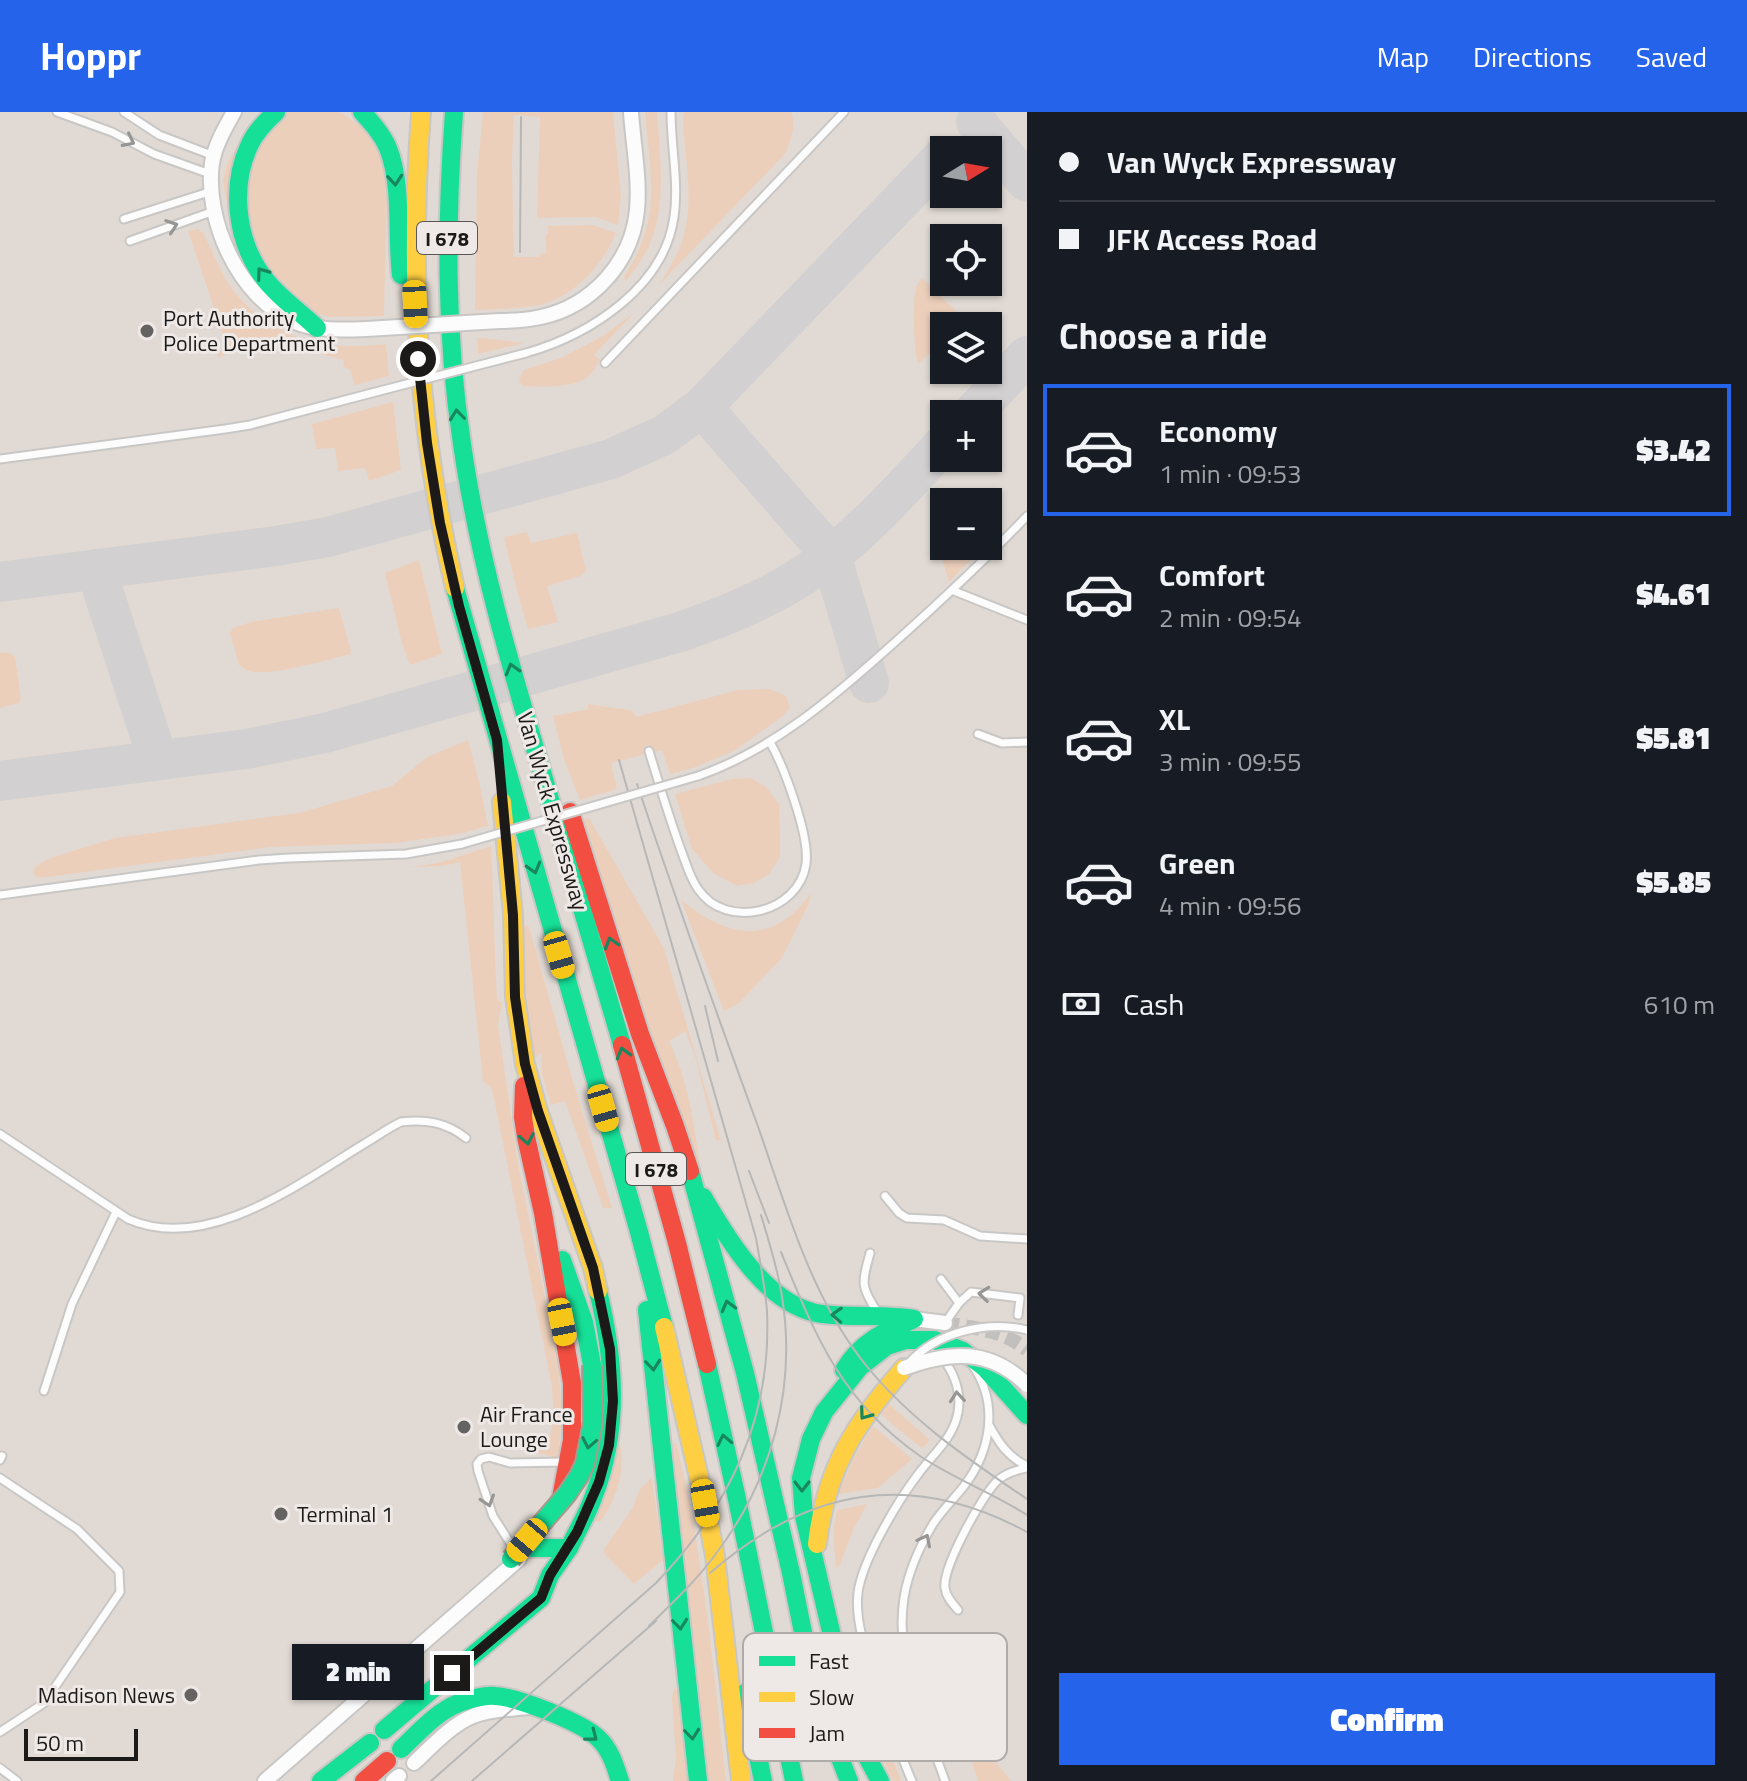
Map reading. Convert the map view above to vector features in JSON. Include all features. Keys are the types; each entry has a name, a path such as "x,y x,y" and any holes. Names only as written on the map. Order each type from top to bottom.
{"main road":[{"path":"276,112 265,120 244,159 238,202 241,227 259,271 317,328"},
{"path":"362,112 383,137 394,168 397,255 418,359"},
{"name":"Van Wyck Expressway","path":"421,112 414,248 418,359 440,523 459,606 639,1232 675,1370 705,1503 719,1585 741,1781"},
{"name":"Van Wyck Expressway","path":"454,112 448,199 448,310 458,420 470,501 492,597 642,1115 692,1302 721,1424 764,1633"},
{"path":"447,276 462,237 470,112"},
{"path":"321,1781 541,1598 550,1575 569,1548 593,1499 609,1445 613,1401 610,1349 600,1295 586,1243 538,1111 525,1064 515,997 512,890 497,740"},
{"path":"533,744 556,767 637,1025 691,1175 745,1373 803,1633"},
{"path":"525,1064 523,1117 571,1366 573,1421 562,1498 553,1521 532,1548"},
{"path":"691,1175 726,1236 743,1258 787,1300 818,1314 914,1319"},
{"path":"512,1562 581,1473 592,1432 592,1365 588,1338 543,1213"},
{"path":"639,1232 698,1781"},
{"path":"831,1633 804,1516 801,1491 803,1465 811,1439 847,1364 860,1348 883,1332 914,1319"},
{"path":"824,1412 853,1374 887,1346 906,1340 934,1340 963,1351 985,1368 1027,1415"},
{"path":"815,1563 821,1513 835,1466 860,1421 904,1368"},
{"path":"705,1503 743,1685"},
{"path":"532,1548 569,1548"},
{"path":"364,1781 400,1758 436,1717 455,1704 495,1696 539,1708 592,1733 605,1746 620,1781"},
{"path":"733,1781 737,1747"},
{"path":"759,1761 763,1781"},
{"name":"Van Wyck Expressway","path":"790,1761 794,1781"},
{"path":"841,1761 849,1781"},
{"path":"869,1761 880,1781"}],"street":[{"path":"234,112 219,140 211,174 215,211 227,248 241,276 268,305 293,321 338,330 540,318 569,308 600,286 623,257 632,236 638,199 631,112"},
{"path":"914,1319 945,1323"},
{"path":"904,1368 945,1355 974,1356 1008,1369 1027,1385"},
{"path":"262,1781 512,1562 532,1548"},
{"path":"400,1758 473,1715 502,1709 539,1708"}],"lane":[{"path":"57,112 112,132 154,154 211,174"},
{"path":"124,112 159,135 214,156"},
{"path":"0,459 250,425 526,353 557,343 598,322 631,294 659,260 671,234 675,208 671,112"},
{"path":"830,112 837,120"},
{"path":"605,363 844,112"},
{"path":"124,219 212,191"},
{"path":"130,241 215,211"},
{"path":"0,895 259,860 406,854 462,844 698,776 736,761 770,742 865,669 954,591 1027,516"},
{"path":"954,591 1027,620"},
{"path":"978,734 1002,743 1026,744"},
{"path":"649,751 675,833 698,890 724,910 754,912 784,900 798,886 806,865 801,828 782,767 770,742"},
{"path":"0,1134 116,1212 135,1222 164,1229 201,1226 258,1206 401,1122 442,1124 466,1138"},
{"path":"885,1196 907,1218 951,1222 980,1236 1027,1239"},
{"path":"44,1391 72,1304 116,1212"},
{"path":"870,1253 864,1288 879,1315"},
{"path":"941,1279 959,1303"},
{"path":"945,1323 971,1292 1020,1298 1018,1315"},
{"path":"904,1368 929,1346 959,1333 999,1326 1027,1330"},
{"path":"863,1633 859,1591 863,1574 889,1519 908,1488 950,1434 958,1414 956,1382 938,1354 924,1345 906,1340"},
{"path":"902,1633 904,1599 910,1571 941,1513 974,1471 989,1425 986,1393 963,1351"},
{"path":"989,1425 1008,1454 1027,1467"},
{"path":"512,1562 512,1546 493,1516 477,1464 489,1457 510,1463 569,1462"},
{"path":"958,1610 949,1598 945,1584 958,1546 994,1484 1005,1475 1027,1467"},
{"path":"0,1478 77,1529 119,1571 120,1592 44,1703 0,1732"},
{"path":"905,1761 912,1781"},
{"path":"938,1761 945,1781"},
{"path":"0,1768 17,1781"}],"shaded area":[{"path":"0,112 1027,112 1027,1781 0,1781"},
{"path":"274,112 338,112 362,128 380,153 387,190 384,316 329,317 299,308 230,222 223,181 227,164 244,133"},
{"path":"483,112 613,112 621,196 618,225 596,217 537,218 540,117 514,115 514,257 539,257 546,253 548,226 593,225 616,233 603,257 586,278 552,301 523,307 475,310 477,173"},
{"path":"645,112 657,112 661,179 659,212 648,249 626,281 624,277 636,255 649,216 651,178"},
{"path":"684,112 792,112 792,133 785,154 658,286 678,252 687,218"},
{"path":"198,229 203,233 228,283 263,319 293,335 326,345 386,344 389,376 354,385 351,371 343,366 344,360 284,344 274,348 268,338 217,358 226,344 188,231"},
{"path":"922,278 930,286 930,296 940,296 957,312 930,312 930,353 918,364 914,310 918,283"},
{"path":"635,312 594,355 600,360 586,379 561,386 522,386 519,379 524,370 563,357 603,336"},
{"path":"477,338 489,339 524,343 478,354"},
{"path":"393,402 401,470 369,481 365,468 338,471 335,448 316,449 312,424"},
{"path":"527,532 531,543 577,533 586,571 580,576 547,586 558,622 528,629 504,537"},
{"path":"419,560 442,654 410,665 385,573"},
{"path":"943,560 970,560 949,582"},
{"path":"339,608 350,654 277,671 251,671 239,665 230,633 233,628 251,622"},
{"path":"0,653 10,653 15,657 21,699 19,703 0,708"},
{"path":"770,689 786,696 790,707 783,716 734,751 670,774 662,750 611,763 617,789 580,800 564,759 553,716 588,709 588,704 633,711 636,717 738,690"},
{"path":"468,740 488,826 459,834 396,843 271,847 39,878 33,874 39,864 53,857 115,838 299,813 392,786 427,757"},
{"path":"751,778 766,787 779,804 780,857 769,874 754,883 737,886 713,873 692,849 675,794 732,779"},
{"path":"589,818 664,948 721,1141 716,1140 695,1056 685,1031 669,1041 686,1086 700,1166 641,1023 579,821"},
{"path":"491,846 497,1000 502,1002 498,1025 518,1164 558,1361 562,1416 558,1461 545,1454 535,1454 533,1448 550,1436 554,1418 552,1387 492,1089 483,1081 460,862 409,867 439,863"},
{"path":"811,893 808,906 782,958 738,1004 724,1011 681,900 716,923 749,931 765,929 781,922"},
{"path":"526,925 612,1208 603,1208 565,1101 551,1105 542,1074 541,1053 534,1059 526,1011 523,927"},
{"path":"889,1404 930,1440 922,1448 881,1414"},
{"path":"873,1426 912,1459 878,1488 838,1494 853,1459"},
{"path":"620,1443 622,1464 615,1495 600,1522 595,1521"},
{"path":"676,1443 701,1568 726,1781 673,1781 676,1758 674,1689 696,1686 673,1444"},
{"path":"652,1477 663,1560 634,1584 607,1557 604,1549 632,1509 640,1489"},
{"path":"867,1504 836,1568 833,1533 837,1510"},
{"path":"884,1761 893,1761 901,1781 893,1781"},
{"path":"972,1761 995,1761 1011,1781 978,1781"}],"taxiway":[{"path":"976,122 1027,182"},
{"path":"0,582 328,537 611,459 664,435 702,407 930,171"},
{"path":"985,400 1027,356"},
{"path":"702,407 831,555 869,683"},
{"path":"0,781 246,749 325,733 701,625 761,599 817,566 863,528 930,459"},
{"path":"96,569 158,760"}],"tunnel":[{"path":"945,1323 998,1334 1027,1350"}],"tram line":[{"path":"520,252 521,117"},
{"path":"431,1781 656,1583 682,1554 725,1492 741,1459 762,1388 767,1351 767,1311 756,1238 619,760"},
{"path":"637,784 788,1214 826,1304 861,1359 897,1400 960,1452 1027,1499"},
{"path":"705,1006 718,1061"},
{"path":"749,1171 769,1223"},
{"path":"649,1626 700,1574 735,1527 765,1466 775,1433 786,1366 786,1332 778,1276 761,1215"},
{"path":"781,1252 806,1312 834,1365 870,1413 920,1456 1027,1515"},
{"path":"710,1573 747,1544 785,1522 823,1506 862,1497 902,1495 942,1500 984,1512 1027,1532"},
{"path":"472,1781 656,1621"}],"traffic: fast":[{"path":"276,112 254,136 243,161 238,193 241,226 259,271 317,328"},
{"path":"362,112 383,138 393,163 401,275"},
{"path":"454,112 449,195 450,319 456,402 469,486 507,650 622,1045"},
{"path":"455,588 664,1327"},
{"path":"690,1171 745,1373 803,1633"},
{"path":"703,1197 752,1269 784,1299 802,1309 822,1314 914,1319"},
{"path":"562,1260 584,1322 592,1365"},
{"path":"569,1548 591,1504 602,1472 611,1421 611,1369 598,1291"},
{"path":"647,1310 698,1781"},
{"path":"844,1370 857,1352 874,1339 912,1320"},
{"path":"831,1633 804,1516 801,1478 811,1439 824,1412 860,1367 887,1346 906,1340 934,1340 963,1351 985,1368 1027,1415"},
{"path":"707,1364 764,1633"},
{"path":"511,1559 567,1494 585,1463 593,1422 592,1365"},
{"path":"384,1730 541,1598 550,1575 569,1548 532,1548"},
{"path":"401,1749 428,1723 451,1707 481,1697 505,1697 548,1711 590,1732 606,1747 620,1781"},
{"path":"321,1781 370,1743"},
{"path":"759,1761 763,1781"},
{"path":"790,1761 794,1781"},
{"path":"841,1761 849,1781"},
{"path":"869,1761 880,1781"}],"traffic: slow":[{"path":"421,112 416,234 419,352 432,469 455,588"},
{"path":"502,802 513,915 515,997 525,1064 598,1291"},
{"path":"664,1327 715,1556 741,1781"},
{"path":"817,1544 828,1492 846,1448 871,1408 904,1368"}],"traffic: jam":[{"path":"570,812 640,1034 690,1171"},
{"path":"622,1045 707,1364"},
{"path":"524,1086 526,1137 543,1213 572,1383 572,1440 560,1503"},
{"path":"364,1781 387,1761"}],"place":[{"name":"Port Authority Police Department","path":"147,331"},
{"name":"Air France Lounge","path":"464,1427"},
{"name":"Terminal 1","path":"281,1514"},
{"name":"Madison News","path":"191,1695"}],"route":[{"path":"418,359 440,523 459,606 497,740 513,915 515,997 525,1064 538,1111 593,1268 606,1322 613,1401 609,1445 593,1499 569,1548 550,1575 541,1598 452,1673"}]}
